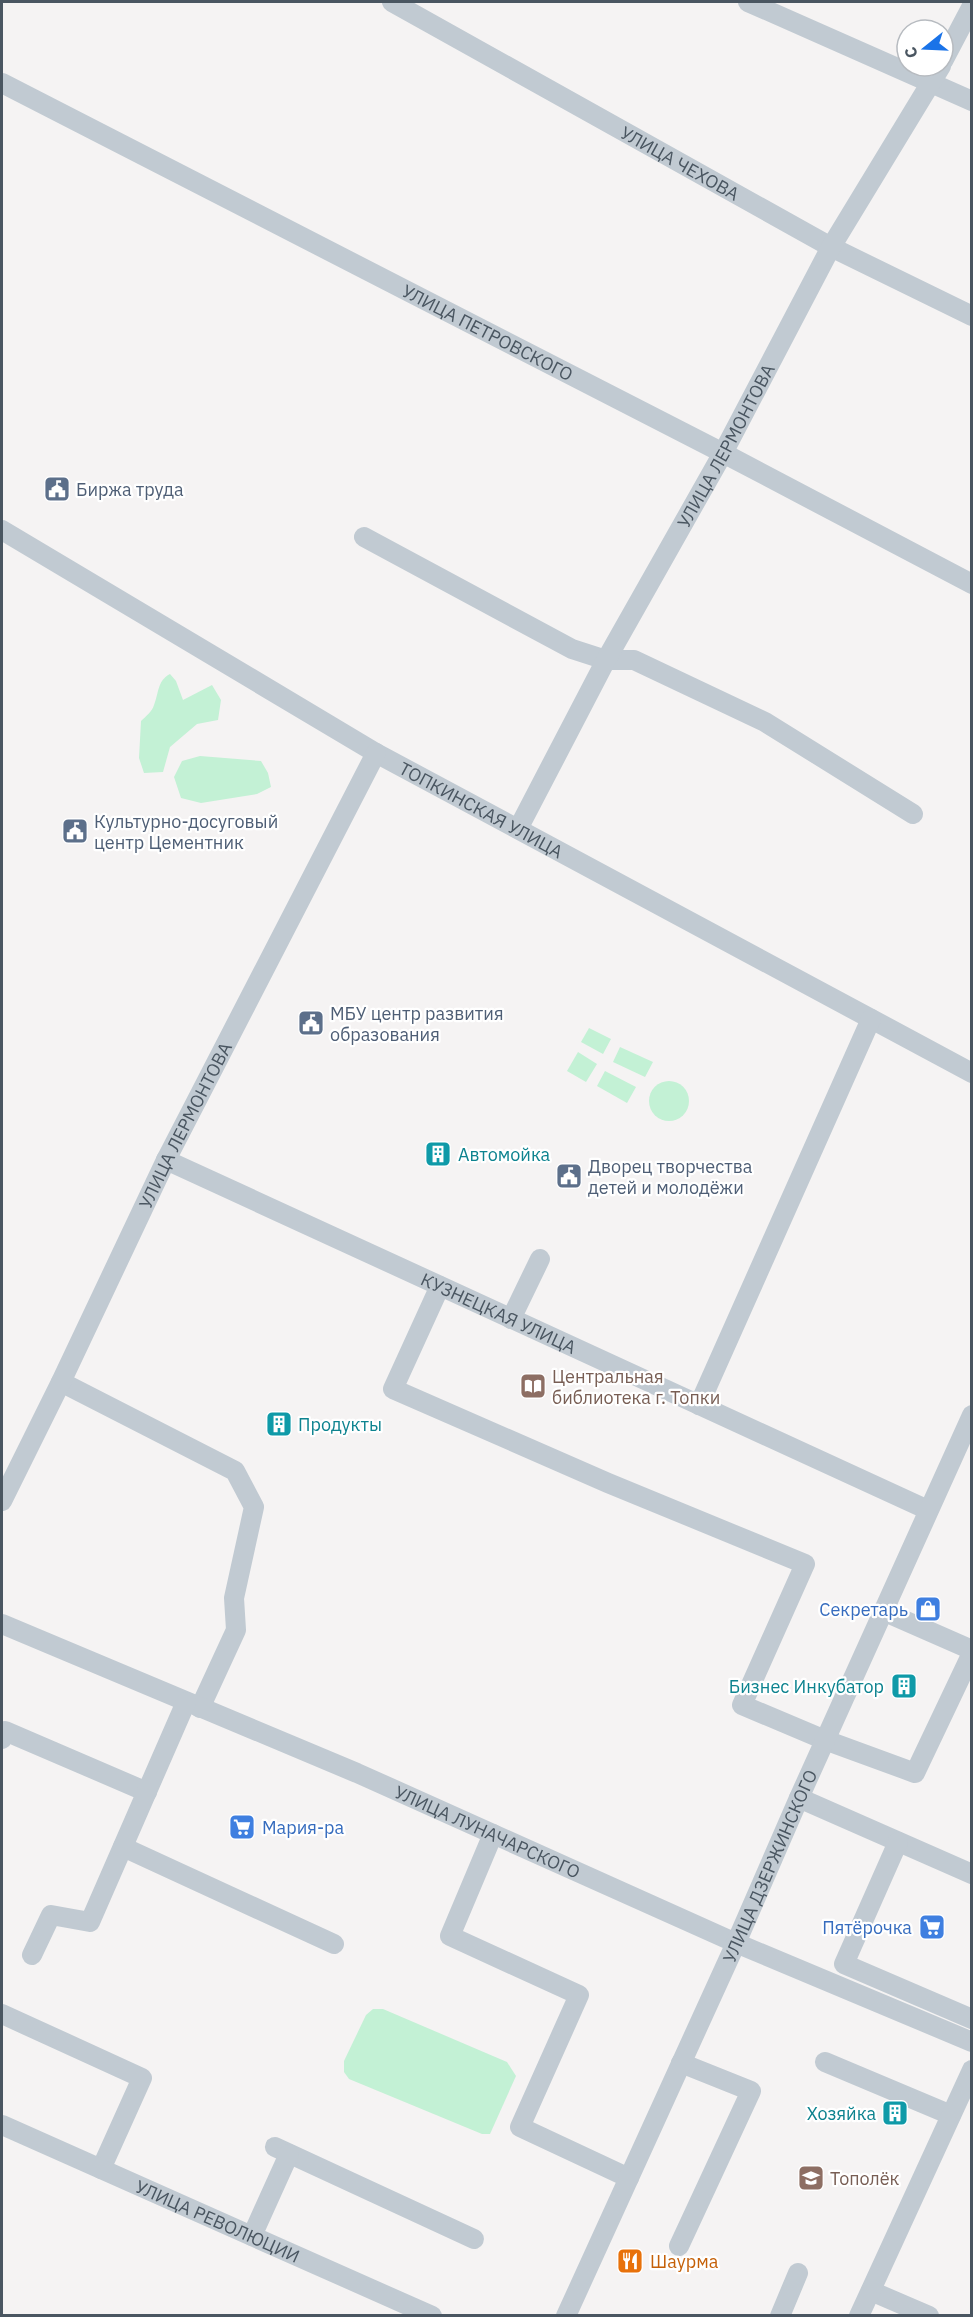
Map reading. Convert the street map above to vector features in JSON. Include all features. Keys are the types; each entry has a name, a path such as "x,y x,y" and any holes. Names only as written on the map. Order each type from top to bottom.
{"street":[{"name":"УЛИЦА ЧЕХОВА","path":"392,2 831,247 972,316"},
{"path":"748,2 931,85 972,101"},
{"path":"955,38 972,6"},
{"name":"УЛИЦА ЛЕРМОНТОВА","path":"518,830 606,660 723,453 831,247 935,78"},
{"name":"УЛИЦА ПЕТРОВСКОГО","path":"2,83 723,453 972,584"},
{"name":"ТОПКИНСКАЯ УЛИЦА","path":"2,532 376,753 972,1073"},
{"path":"364,537 572,649 606,660 634,660 765,722 913,814"},
{"name":"УЛИЦА ЛЕРМОНТОВА","path":"2,1501 166,1160 376,753"},
{"path":"699,1405 872,1019"},
{"name":"КУЗНЕЦКАЯ УЛИЦА","path":"166,1160 928,1510"},
{"path":"510,1319 540,1259"},
{"path":"440,1286 393,1389 608,1483 805,1564 742,1705 825,1740 915,1773 972,1651 883,1611"},
{"path":"32,1955 51,1915 90,1922 147,1792 236,1630 234,1598 254,1507 236,1471 61,1382"},
{"name":"УЛИЦА ДЗЕРЖИНСКОГО","path":"566,2316 972,1415"},
{"name":"УЛИЦА ЛУНАЧАРСКОГО","path":"2,1624 357,1773 736,1942 972,2042"},
{"path":"2,1739 5,1731 147,1792"},
{"path":"799,1798 972,1874"},
{"path":"493,1834 450,1936 579,1995 520,2127 629,2178"},
{"path":"836,1985 898,1842"},
{"path":"123,1847 334,1944"},
{"path":"844,1964 972,2019"},
{"path":"2,2014 142,2078 101,2169"},
{"path":"825,2062 951,2115"},
{"path":"679,2246 751,2091 681,2063"},
{"path":"860,2316 972,2070"},
{"name":"УЛИЦА РЕВОЛЮЦИИ","path":"2,2125 432,2316"},
{"path":"252,2236 282,2150 474,2239"},
{"path":"780,2316 798,2273"},
{"path":"871,2291 929,2316"}],"green space":[{"path":"170,674 176,681 183,700 212,685 221,700 218,720 197,724 170,747 163,772 144,773 139,758 141,721 152,710 163,680"},
{"path":"200,756 261,761 268,773 271,787 257,794 201,803 181,798 174,777 182,761"},
{"path":"589,1028 611,1039 603,1054 581,1042"},
{"path":"620,1047 653,1062 645,1077 613,1062"},
{"path":"578,1052 597,1064 586,1082 567,1071"},
{"path":"605,1071 636,1087 627,1103 597,1086"},
{"path":"669,1081 677,1082 683,1087 688,1093 688,1109 683,1115 677,1120 669,1121 661,1120 655,1115 650,1109 649,1101 650,1093 655,1087 661,1082"},
{"path":"373,2009 383,2009 507,2062 516,2076 490,2134 482,2134 349,2079 344,2072 344,2061 366,2015"}],"place":[{"name":"Биржа труда","path":"57,489"},
{"name":"Культурно-досуговый центр Цементник","path":"75,831"},
{"name":"МБУ центр развития образования","path":"311,1023"},
{"name":"Автомойка","path":"438,1154"},
{"name":"Дворец творчества детей и молодёжи","path":"569,1176"},
{"name":"Центральная библиотека г. Топки","path":"533,1386"},
{"name":"Продукты","path":"279,1424"},
{"name":"Секретарь","path":"928,1609"},
{"name":"Бизнес Инкубатор","path":"904,1686"},
{"name":"Мария-ра","path":"242,1827"},
{"name":"Пятёрочка","path":"932,1927"},
{"name":"Хозяйка","path":"895,2113"},
{"name":"Тополёк","path":"811,2178"},
{"name":"Шаурма","path":"630,2261"}]}
